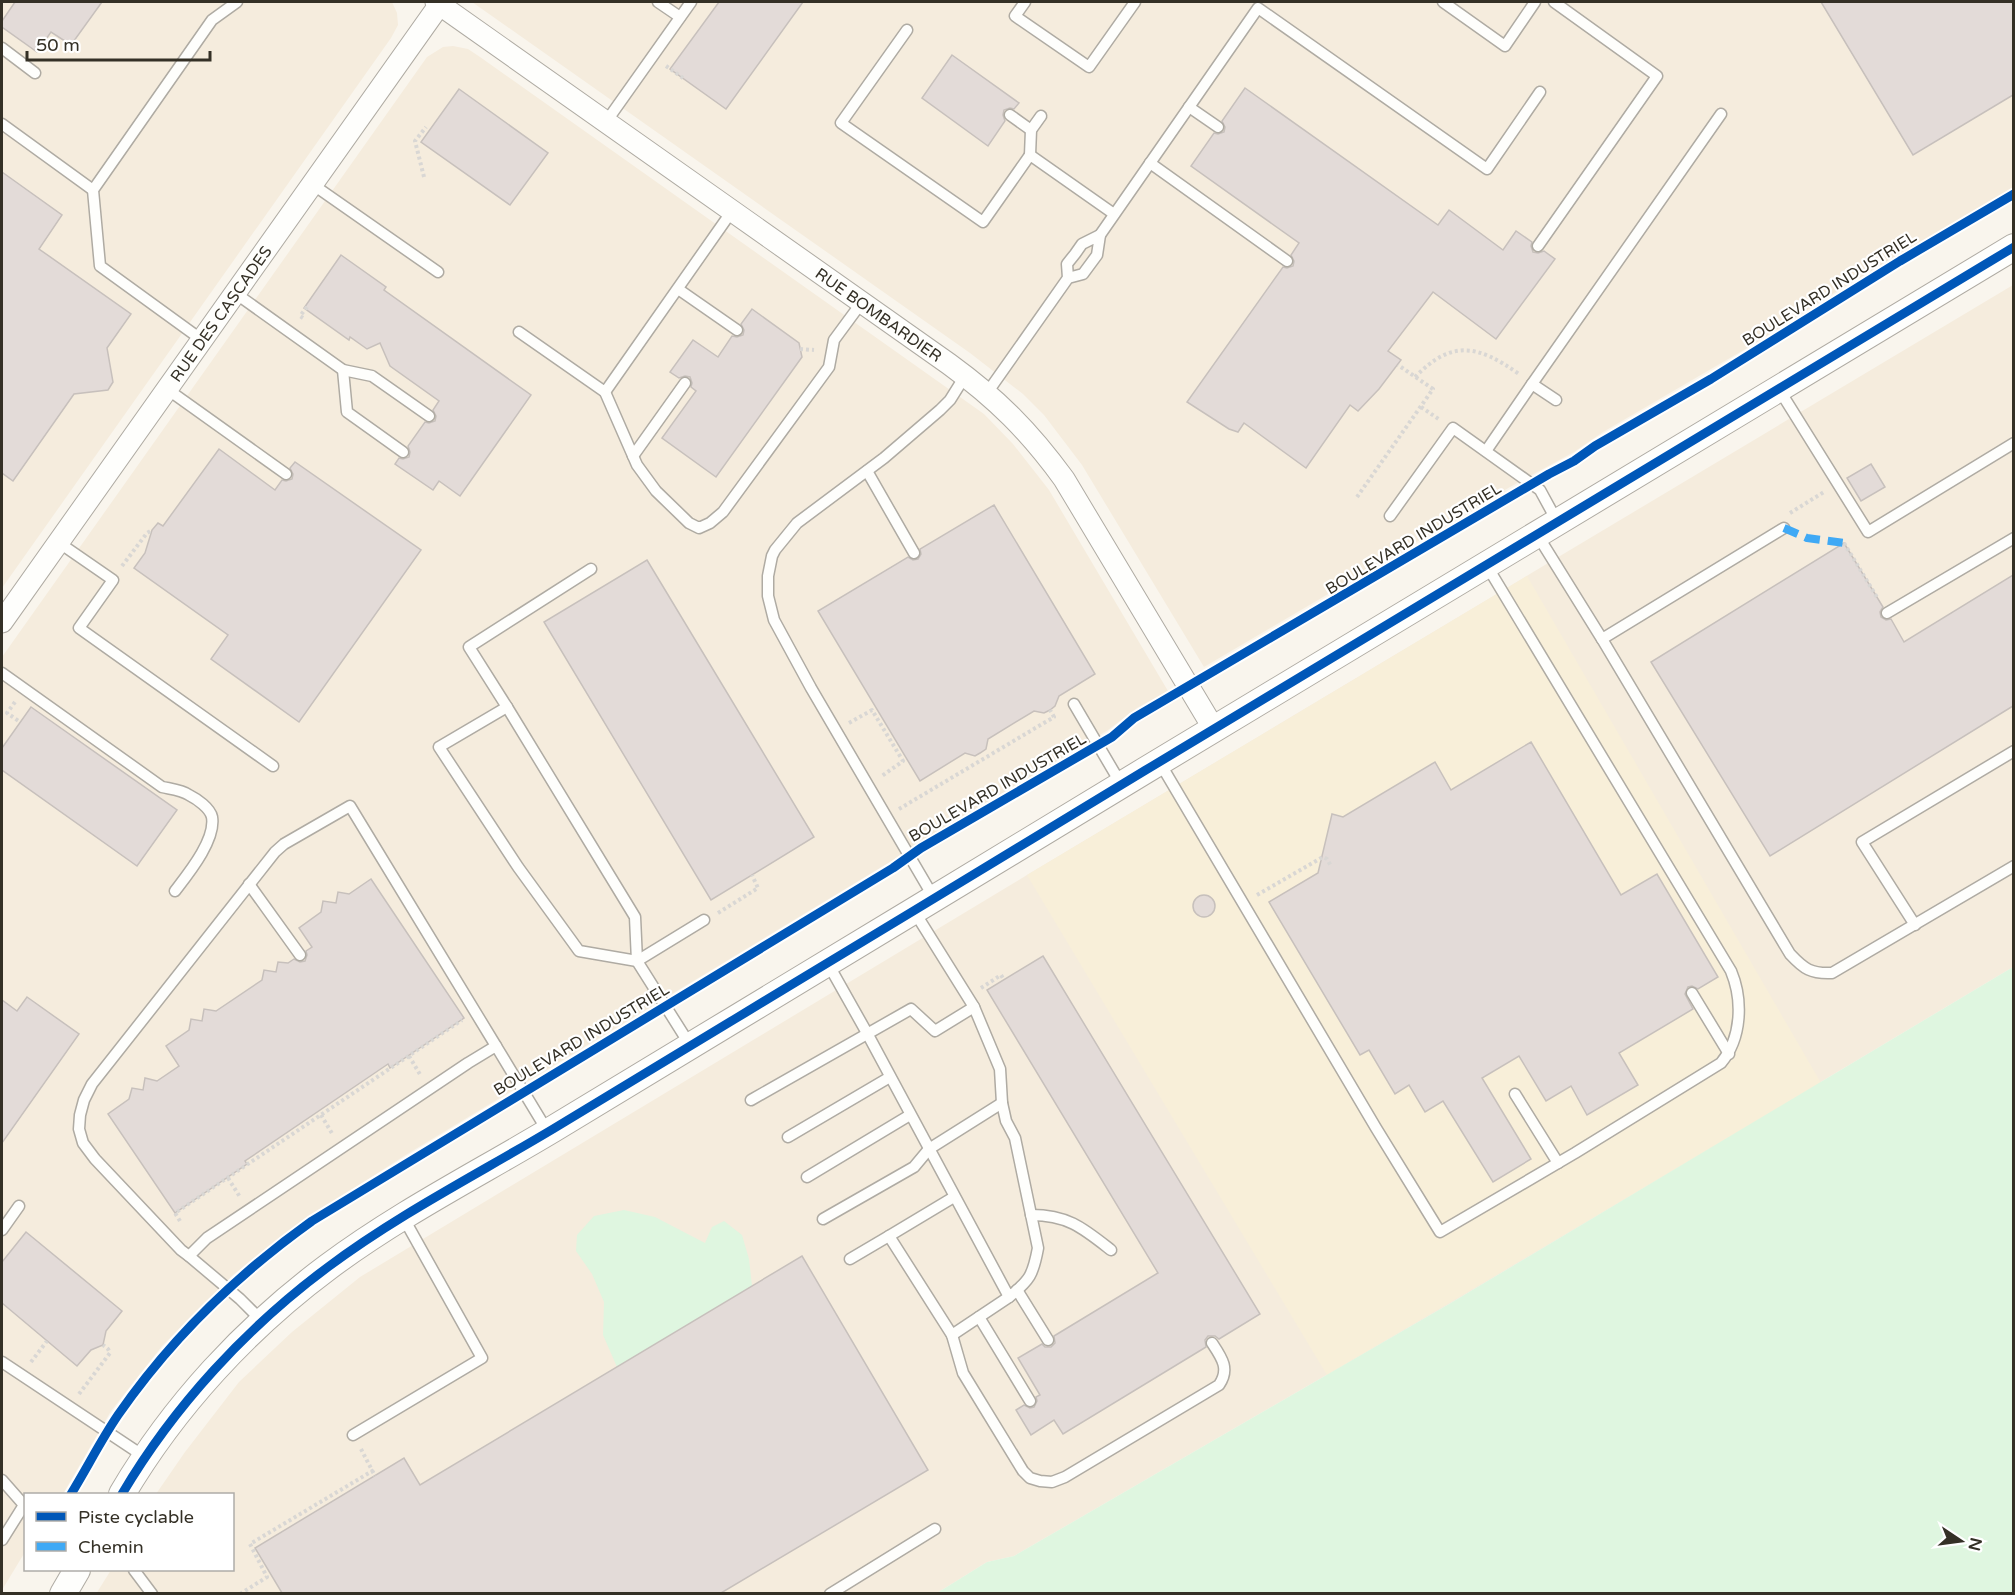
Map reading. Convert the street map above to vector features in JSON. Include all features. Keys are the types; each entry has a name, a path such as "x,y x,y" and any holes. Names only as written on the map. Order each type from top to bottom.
{"street":[{"name":"RUE BOMBARDIER","path":"438,3 965,376 1011,415 1033,438 1064,479 1214,729"},
{"name":"RUE DES CASCADES","path":"2,622 438,3"},
{"path":"123,1493 145,1457 177,1414 207,1379 263,1322 332,1264 403,1217 1780,391 2013,247"},
{"path":"63,1593 76,1571"}],"lane":[{"path":"202,340 100,266 93,190 212,20 237,2"},
{"path":"658,2 680,17"},
{"path":"606,122 691,2"},
{"path":"1025,2 1015,16 1089,67 1135,2"},
{"path":"1443,2 1505,46 1535,2"},
{"path":"1538,246 1657,76 1554,2"},
{"path":"1068,278 1083,274 1096,255 1100,235 1260,5 1487,169 1540,92"},
{"path":"907,30 840,123 983,222 1030,155 1031,130 1041,117"},
{"path":"2,48 35,73"},
{"path":"1189,107 1218,127"},
{"path":"1486,451 1721,114"},
{"path":"1010,115 1031,130"},
{"path":"2,124 93,190"},
{"path":"1030,155 1114,214"},
{"path":"1150,163 1287,261"},
{"path":"312,184 438,272"},
{"path":"604,392 732,211"},
{"path":"987,393 1068,278 1067,264 1082,244 1100,235"},
{"path":"678,289 737,330"},
{"path":"235,293 343,370 372,376 429,416"},
{"path":"519,332 604,392 637,465 656,491 689,523 699,528 710,524 723,512 829,367 834,340 862,303"},
{"path":"343,370 347,412 403,452"},
{"path":"952,1335 1027,1283 1035,1265 1038,1248 1015,1138 1006,1121 1002,1104 1000,1069 974,1007 924,904 835,730 774,620 768,596 768,576 775,550 797,524 867,471 940,410 950,400 965,376"},
{"path":"633,456 685,383"},
{"path":"1532,384 1556,400"},
{"path":"167,389 286,474"},
{"path":"1780,391 1868,532 2013,443"},
{"path":"1390,516 1453,428 1540,490 1548,530 1602,639 1790,954 1801,966 1816,974 1832,974 2013,866"},
{"path":"867,471 914,553"},
{"path":"1602,639 1784,528"},
{"path":"1887,613 2013,538"},
{"path":"58,542 113,580 79,628 273,766"},
{"path":"1160,763 1440,1232 1558,1163 1712,1070 1728,1054 1738,1020 1739,999 1731,971 1487,567"},
{"path":"591,569 470,648 635,917 637,961 690,1045"},
{"path":"2,673 162,787 188,794 208,809 212,817 212,831 203,850 175,891"},
{"path":"1074,704 1122,786"},
{"path":"507,707 439,747 518,867 579,951 637,961 704,920"},
{"path":"1915,925 1862,842 2013,751"},
{"path":"263,1322 240,1299 181,1250 95,1159 83,1143 79,1129 84,1100 92,1084 274,852 284,844 350,806 548,1132"},
{"path":"249,884 300,955"},
{"path":"827,962 954,1197 1013,1293 1048,1340"},
{"path":"1692,993 1728,1054"},
{"path":"751,1100 911,1009 935,1031 974,1007"},
{"path":"189,1256 207,1238 496,1046"},
{"path":"788,1137 890,1077"},
{"path":"1515,1094 1558,1163"},
{"path":"823,1219 914,1167 928,1149 1002,1104"},
{"path":"807,1177 910,1115"},
{"path":"850,1259 954,1197"},
{"path":"2,1230 19,1206"},
{"path":"1031,1215 1048,1215 1066,1219 1081,1226 1111,1250"},
{"path":"353,1435 482,1358 403,1217"},
{"path":"889,1236 952,1335 963,1373 1023,1471 1030,1478 1052,1482 1088,1465 1219,1385 1226,1369 1212,1343"},
{"path":"979,1317 1030,1401"},
{"path":"2,1362 145,1457"},
{"path":"2,1480 24,1505"},
{"path":"2,1540 24,1507"},
{"path":"830,1593 935,1529"},
{"path":"136,1571 152,1593"}],"path":[{"path":"665,65 682,78"},
{"path":"424,177 415,141 426,127"},
{"path":"307,307 300,316 309,323"},
{"path":"1414,377 1428,363 1442,354 1455,351 1471,351 1489,356 1518,373"},
{"path":"1357,496 1433,389 1398,365"},
{"path":"1791,512 1824,492"},
{"path":"124,564 147,532 152,530"},
{"path":"1844,543 1887,613"},
{"path":"20,722 7,713 24,689"},
{"path":"835,730 872,710 903,761 895,769"},
{"path":"913,800 1054,717 1050,710"},
{"path":"980,753 983,759"},
{"path":"1243,902 1323,857 1331,866"},
{"path":"716,915 759,888 752,874"},
{"path":"984,986 1001,975 1004,980"},
{"path":"174,1214 328,1107 464,1018"},
{"path":"42,1347 47,1341"},
{"path":"89,1382 110,1353 103,1345"},
{"path":"364,1454 375,1476"},
{"path":"240,1593 267,1577 250,1544 374,1470"}],"shaded area":[{"path":"2,2 392,2 397,13 398,25 2,588"},
{"path":"472,2 2013,2 2013,187 1822,300 1759,341 1603,432 1574,452 1510,487 1204,667 1082,465 1044,415 1023,394 970,353"},
{"path":"443,47 468,49 480,57 984,414 1013,444 1049,490 1168,691 1137,708 1108,730 404,1156 325,1207 252,1260 233,1275 162,1346 111,1411 64,1493 24,1493 24,1554 2,1590 2,657 427,57"},
{"path":"2013,285 2013,967 1449,1304 1014,1556 987,1562 937,1593 96,1594 110,1571 234,1571 234,1493 157,1493 239,1382 292,1332 360,1277"},
{"path":"1527,576 1821,1083 1327,1375 1027,875"}],"green space":[{"path":"2013,967 2013,1593 937,1593 987,1562 1014,1556 1449,1304"},
{"path":"624,1210 655,1217 705,1243 712,1227 724,1221 742,1235 749,1259 752,1286 617,1367 603,1335 604,1302 592,1274 576,1251 577,1235 594,1216"}],"building":[{"path":"15,2 102,2 71,45 51,32 37,52 2,27 2,21"},
{"path":"719,2 803,2 726,109 670,69"},
{"path":"1821,2 2013,2 2013,95 1913,155"},
{"path":"952,55 1019,103 1014,109 1004,110 1005,121 988,146 922,98"},
{"path":"1245,88 1438,225 1449,210 1503,250 1516,231 1532,242 1533,252 1544,251 1555,259 1496,339 1433,292 1388,351 1401,360 1379,389 1358,411 1350,405 1306,468 1244,423 1238,432 1229,429 1187,402 1283,267 1293,266 1294,261 1291,255 1299,243 1191,166 1214,133 1224,132 1225,127 1222,121"},
{"path":"459,89 548,153 510,205 421,142"},
{"path":"2,172 62,215 39,249 131,314 107,348 113,382 108,390 74,394 13,481 2,473"},
{"path":"341,255 386,287 384,290 531,395 460,496 439,481 433,490 395,464 399,458 409,457 408,446 425,422 435,421 436,416 433,410 439,401 390,366 380,343 367,349 350,337 349,340 304,308"},
{"path":"752,309 799,343 802,357 716,477 662,438 696,391 691,387 690,377 679,378 670,372 693,340 718,357 732,336 743,335 744,330 741,324"},
{"path":"219,449 275,490 282,480 292,479 293,474 290,468 295,462 421,550 299,722 211,659 228,635 134,568 145,553 152,530 158,523 163,526"},
{"path":"1871,464 1885,487 1861,501 1847,478"},
{"path":"994,505 1095,674 1059,696 1055,706 1050,710 1044,713 1034,711 988,739 986,749 980,753 975,756 965,753 920,781 818,611 908,557 913,560 918,559 921,554 920,549"},
{"path":"1844,543 1883,607 1880,612 1881,617 1886,620 1891,619 1904,642 2013,575 2013,706 1770,856 1651,662"},
{"path":"647,560 814,837 711,900 544,622"},
{"path":"31,707 177,810 137,866 2,770 2,748"},
{"path":"1531,742 1621,895 1657,874 1718,977 1698,989 1688,987 1685,994 1693,1009 1619,1053 1638,1085 1587,1115 1571,1086 1546,1101 1519,1056 1482,1078 1531,1159 1493,1182 1443,1101 1425,1112 1409,1085 1395,1094 1369,1050 1360,1055 1269,902 1318,873 1332,814 1343,817 1435,762 1451,790"},
{"path":"371,879 464,1018 390,1068 388,1064 245,1161 247,1164 175,1213 108,1114 129,1099 132,1088 143,1090 145,1078 157,1081 179,1066 166,1046 189,1030 191,1019 202,1021 204,1009 216,1011 262,980 264,970 276,972 278,962 288,963 294,959 300,962 305,961 306,951 312,947 299,928 321,912 323,901 336,903 338,892 349,894"},
{"path":"1204,895 1212,898 1215,906 1212,914 1204,917 1196,914 1193,906 1196,898"},
{"path":"1043,956 1260,1314 1219,1339 1215,1336 1208,1336 1205,1340 1206,1347 1063,1434 1054,1420 1031,1435 1016,1410 1024,1405 1034,1407 1036,1397 1040,1395 1018,1358 1042,1344 1045,1347 1051,1347 1055,1343 1054,1336 1158,1273 987,990"},
{"path":"27,997 79,1034 2,1143 2,1000 17,1011"},
{"path":"26,1232 122,1311 106,1331 103,1345 91,1350 77,1366 2,1303 2,1262"},
{"path":"802,1256 928,1470 721,1593 282,1593 255,1548 404,1458 420,1485"}],"marked path":[{"path":"1784,528 1807,538 1844,543"}],"cycle path":[{"name":"BOULEVARD INDUSTRIEL","path":"72,1493 118,1415 160,1360 232,1286 312,1221 893,868 921,848 1112,737 1134,718 1574,461 1595,446 1711,379 1900,261 2014,194"},
{"path":"123,1493 142,1461 188,1400 240,1342 328,1267 383,1229 553,1129 2014,247"}]}
